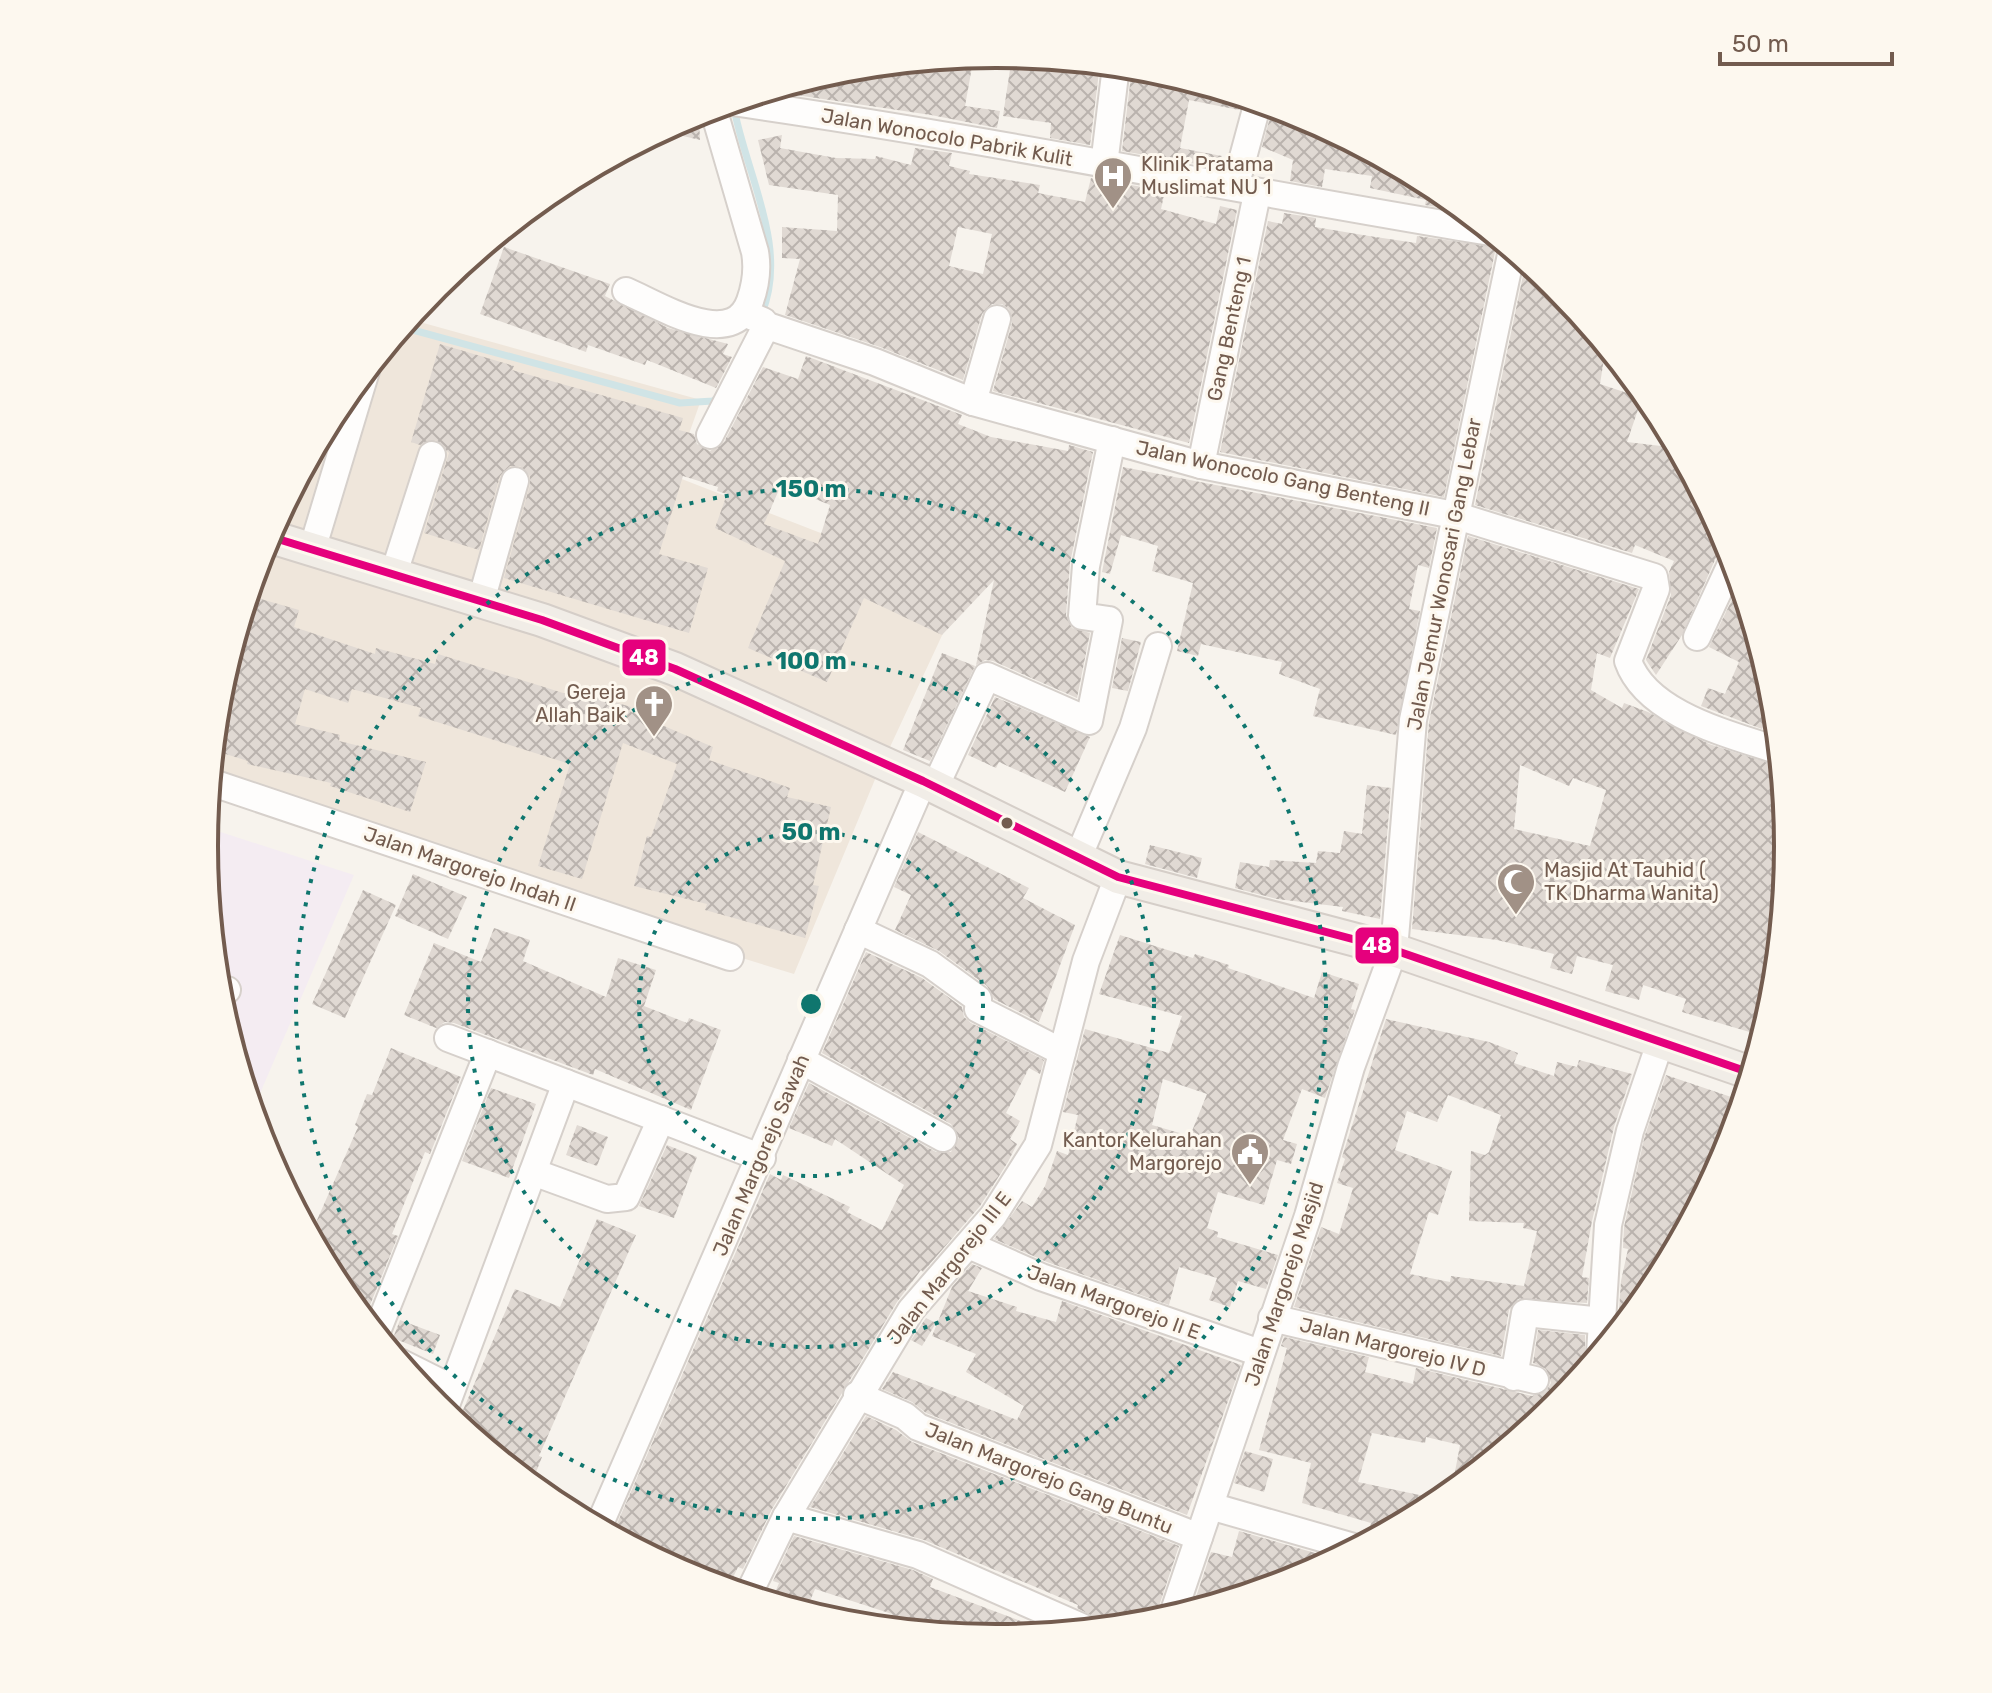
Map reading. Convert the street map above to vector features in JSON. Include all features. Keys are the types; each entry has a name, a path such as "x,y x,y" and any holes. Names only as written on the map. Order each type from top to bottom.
{"main road":[{"path":"281,540 481,601 675,669 929,784 1077,860 1118,877 1394,950 1741,1069"}],"street":[{"path":"1104,165 1115,78"},
{"name":"Jalan Wonocolo Pabrik Kulit","path":"756,106 882,124 1469,228"},
{"name":"Gang Benteng 1","path":"1201,465 1257,113"},
{"path":"710,435 755,319 757,263 716,120"},
{"name":"Jalan Jemur Wonosari Gang Lebar","path":"1394,950 1413,720 1509,261"},
{"path":"626,291 719,326 755,319"},
{"name":"Jalan Wonocolo Gang Benteng II","path":"755,319 875,362 973,402 1201,465 1454,515 1654,577 1656,589 1628,661 1633,675 1645,691 1692,720 1768,747"},
{"path":"973,402 997,319"},
{"path":"312,550 356,404"},
{"name":"Jalan Margorejo Sawah","path":"602,1518 762,1158 858,930 929,784 987,676 1089,721 1109,620 1082,616 1086,566 1112,440"},
{"path":"394,573 432,455"},
{"path":"481,601 515,481"},
{"path":"1697,637 1725,576"},
{"path":"1077,860 1133,728 1158,646"},
{"name":"Jalan Margorejo Indah II","path":"220,785 730,957"},
{"name":"Jalan Margorejo III E","path":"752,1586 786,1517 911,1310 993,1216 1038,1145 1090,948 1118,877"},
{"path":"858,930 930,964 978,1004 1062,1052"},
{"name":"Jalan Margorejo Masjid","path":"1177,1603 1308,1216 1351,1067 1394,950"},
{"path":"448,1038 762,1158"},
{"path":"1601,1336 1604,1253 1615,1189 1648,1071 1661,1040"},
{"path":"380,1323 488,1053"},
{"path":"801,1060 943,1138"},
{"path":"448,1398 566,1083"},
{"path":"533,1172 607,1199 626,1197 661,1119"},
{"name":"Jalan Margorejo II E","path":"969,1245 1041,1277 1260,1353"},
{"name":"Jalan Margorejo IV D","path":"1272,1318 1524,1379 1525,1313 1602,1321"},
{"name":"Jalan Margorejo Gang Buntu","path":"857,1395 905,1416 918,1427 1199,1537"},
{"path":"1210,1506 1342,1544"},
{"path":"786,1517 918,1555 1068,1621"}],"shaded area":[{"path":"421,322 701,400 674,476 911,568 952,614 876,777 794,974 219,797 232,695 259,596 277,549 322,457 349,414 378,373"},
{"path":"218,831 354,875 259,1096 232,998 224,948 219,897"}],"building":[{"path":"972,69 965,106 1000,111 997,128 795,95 894,75"},
{"path":"1010,69 1099,75 1090,145 1050,138 1051,123 1003,116"},
{"path":"1130,80 1240,107 1239,110 1189,100 1180,148 1222,156 1219,168 1122,151"},
{"path":"1270,118 1340,148 1441,208 1425,205 1426,200 1370,188 1372,176 1325,169 1322,187 1290,181 1293,160 1262,147"},
{"path":"699,126 700,140 680,135"},
{"path":"782,135 780,148 836,158 875,159 876,156 911,165 915,148 952,153 949,166 970,171 969,174 1040,185 1038,193 1085,202 1091,178 1165,191 1161,209 1216,224 1220,206 1237,210 1189,443 993,391 1012,323 1009,309 1002,304 992,304 982,314 963,380 880,347 785,315 800,259 782,258 782,227 837,231 838,195 769,185 758,140","holes":["958,227 992,234 983,274 949,266"]},
{"path":"1284,213 1316,218 1315,227 1416,243 1417,236 1491,246 1495,250 1444,497 1220,452 1268,221 1282,224"},
{"path":"504,247 610,284 605,296 668,328 728,344 723,354 732,357 716,388 647,360 645,365 588,345 586,352 480,314"},
{"path":"1523,274 1604,361 1600,384 1628,394 1639,408 1627,442 1664,447 1694,502 1717,555 1682,635 1656,675 1646,660 1671,595 1669,572 1674,561 1635,545 1632,553 1475,505"},
{"path":"440,344 514,366 512,370 683,418 679,430 694,434 697,444 710,451 724,442 763,367 798,379 806,356 962,415 958,424 991,437 1068,451 1069,445 1093,452 1070,563 1066,615 1072,628 1090,633 1077,698 993,661 985,660 976,665 994,580 942,635 864,598 827,682 748,648 785,561 715,528 727,494 717,491 718,487 683,476 659,554 708,568 689,633 504,578 530,476 520,466 510,466 500,476 479,550 424,533 449,453 436,440 420,445 411,442","holes":["781,485 830,505 818,544 764,524"]},
{"path":"1123,467 1437,528 1429,568 1418,565 1409,609 1420,611 1396,735 1313,716 1320,689 1279,674 1282,662 1201,644 1198,656 1177,651 1193,583 1152,571 1158,546 1121,535 1110,574 1102,572"},
{"path":"1468,536 1639,589 1610,658 1597,653 1591,690 1622,708 1624,703 1648,712 1709,744 1770,763 1773,796 1773,897 1768,948 1752,1033 1682,1012 1686,999 1643,985 1639,1000 1605,991 1613,965 1577,956 1572,974 1550,968 1554,954 1497,940 1412,929 1429,722","holes":["1520,765 1569,786 1573,778 1606,790 1590,846 1514,829"]},
{"path":"1733,597 1760,695 1765,724 1762,729 1701,706 1708,688 1725,694 1739,662 1709,647"},
{"path":"258,598 299,610 294,627 375,654 376,648 435,664 438,654 579,698 581,692 631,707 629,711 713,747 709,760 790,788 787,797 831,807 813,885 819,886 805,938 705,910 707,904 634,886 647,836 651,837 677,764 623,743 582,879 538,866 570,764 418,716 421,708 352,689 348,703 305,689 295,724 340,735 339,741 426,762 410,812 330,786 331,783 247,764 248,761 223,753 232,695"},
{"path":"1122,638 1141,642 1128,691 1112,688"},
{"path":"942,653 975,666 930,761 903,750"},
{"path":"995,697 1090,737 1065,792 999,762 996,768 968,755"},
{"path":"1367,785 1391,788 1380,919 1342,911 1343,907 1277,899 1235,888 1240,862 1269,867 1270,860 1316,863 1318,851 1340,853 1344,831 1362,834"},
{"path":"918,832 1029,888 1023,898 1075,925 1039,1022 994,999 987,986 939,951 895,930 911,895 894,887"},
{"path":"1150,845 1202,858 1197,878 1145,864"},
{"path":"413,874 467,897 448,939 395,916"},
{"path":"363,890 396,905 345,1018 312,1004"},
{"path":"494,928 530,940 523,961 606,997 618,958 656,970 644,1006 687,1023 689,1018 721,1030 691,1110 595,1069 593,1075 454,1023 445,1022 436,1028 404,1015 434,943 481,962"},
{"path":"1120,935 1193,958 1195,954 1229,965 1228,968 1314,998 1322,972 1359,984 1351,1009 1355,1010 1325,1098 1302,1089 1283,1140 1297,1144 1291,1164 1277,1160 1264,1205 1218,1192 1207,1228 1218,1232 1217,1237 1278,1255 1266,1289 1238,1281 1230,1307 1209,1300 1217,1278 1179,1267 1169,1305 1047,1262 994,1239 1022,1201 1032,1207 1045,1186 1057,1151 1068,1155 1078,1115 1063,1112 1085,1029 1169,1053 1182,1016 1099,994","holes":["1163,1079 1207,1094 1190,1136 1152,1125"]},
{"path":"866,952 922,978 962,1007 964,1017 971,1023 1044,1060 1040,1074 1029,1068 1006,1113 1020,1121 1010,1139 1017,1144 1008,1162 980,1206 923,1272 921,1270 897,1302 772,1509 743,1569 738,1567 732,1579 698,1566 616,1526 770,1174 781,1180 783,1175 850,1207 847,1212 882,1230 904,1185 835,1139 832,1146 789,1128 809,1083 936,1152 951,1152 959,1138 951,1124 822,1053"},
{"path":"1386,1019 1489,1042 1518,1053 1514,1063 1554,1076 1557,1062 1577,1067 1579,1060 1632,1074 1614,1127 1592,1221 1582,1277 1589,1278 1587,1303 1518,1299 1509,1310 1501,1356 1294,1307 1321,1227 1339,1234 1353,1188 1337,1183 1345,1159 1342,1157","holes":["1448,1095 1501,1115 1489,1152 1485,1155 1471,1151 1469,1221 1524,1223 1523,1228 1537,1231 1524,1286 1451,1276 1450,1282 1410,1274 1429,1212 1438,1215 1452,1171 1395,1150 1407,1111 1437,1122"]},
{"path":"391,1048 461,1077 430,1154 425,1152 392,1234 398,1236 369,1307 315,1224 358,1127 355,1125 367,1094 372,1095"},
{"path":"1666,1075 1733,1098 1694,1191 1670,1236 1619,1313 1628,1249 1623,1248 1624,1227 1645,1135"},
{"path":"491,1088 536,1104 509,1178 462,1161"},
{"path":"577,1125 608,1137 597,1166 566,1155"},
{"path":"667,1145 697,1157 674,1218 639,1206"},
{"path":"597,1219 636,1235 539,1456 542,1457 535,1474 462,1412 515,1289 560,1307"},
{"path":"972,1264 982,1268 968,1291 1017,1307 1016,1311 1056,1322 1062,1301 1241,1365 1187,1515 926,1413 912,1402 882,1389 893,1372 1017,1420 1024,1406 966,1372 976,1354 932,1336 952,1287"},
{"path":"926,1318 936,1323 922,1346 911,1340"},
{"path":"400,1320 440,1335 433,1354 393,1338"},
{"path":"1538,1330 1585,1335 1585,1355 1581,1360 1509,1432 1485,1451 1481,1451 1480,1456 1454,1476 1460,1445 1426,1437 1425,1443 1372,1433 1358,1482 1425,1496 1370,1529 1371,1523 1302,1503 1311,1463 1259,1450 1287,1348 1281,1346 1284,1337 1369,1357 1365,1372 1413,1384 1416,1368 1532,1396 1546,1391 1551,1383 1546,1369 1533,1363"},
{"path":"866,1416 896,1430 912,1442 1179,1546 1159,1607 1096,1618 1077,1608 1078,1605 924,1540 810,1507"},
{"path":"1245,1451 1273,1459 1264,1492 1234,1483"},
{"path":"1239,1531 1320,1554 1246,1584 1196,1598 1211,1552 1232,1557"},
{"path":"794,1536 913,1570 933,1579 930,1587 1028,1624 945,1623 891,1617 892,1614 815,1589 810,1602 775,1592 779,1583 773,1581"}],"waterway":[{"path":"735,113 768,237 771,262 769,288 762,313"},
{"path":"414,330 680,403 713,401 718,397"}],"transit line":[{"name":"48","path":"281,540 542,620 675,669 923,781 1118,877 1394,950 1741,1070"}],"place":[{"name":"Klinik Pratama Muslimat NU 1","path":"1113,210"},
{"name":"Gereja Allah Baik","path":"654,738"},
{"name":"Masjid At Tauhid ( TK Dharma Wanita)","path":"1516,916"},
{"name":"Kantor Kelurahan Margorejo","path":"1250,1186"}]}
